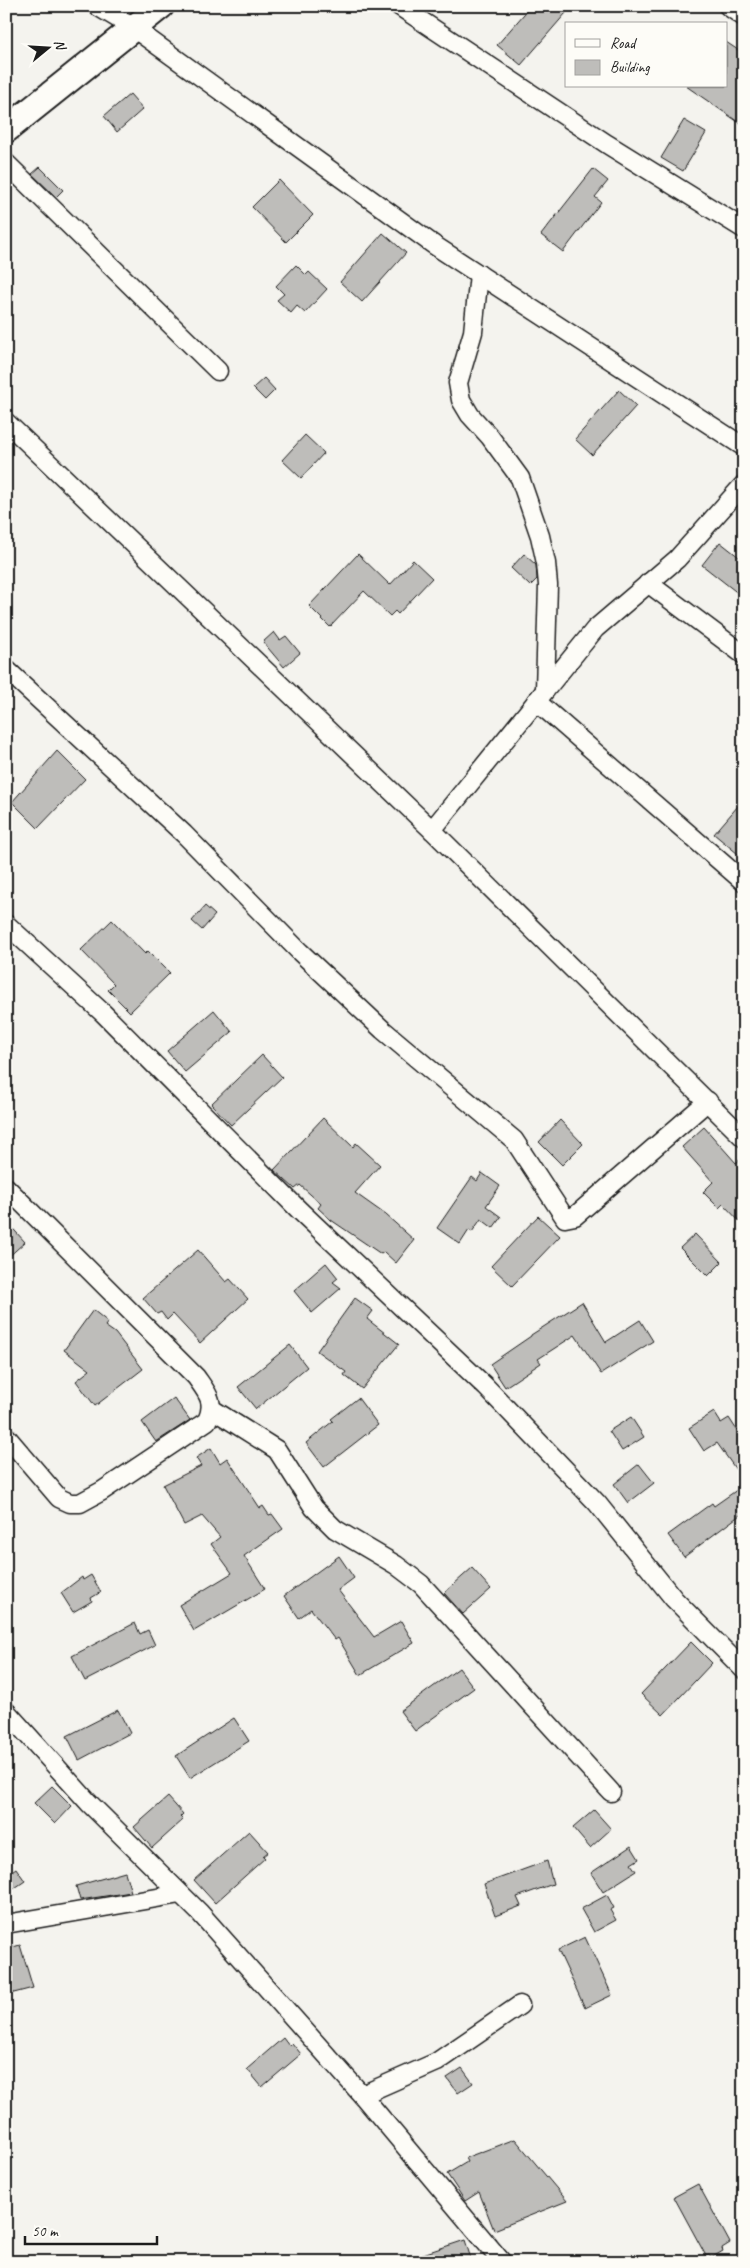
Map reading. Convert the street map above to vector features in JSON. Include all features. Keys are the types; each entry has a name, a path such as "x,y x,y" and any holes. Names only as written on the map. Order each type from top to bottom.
{"street":[{"path":"97,6 132,27 434,245 744,446"},
{"path":"6,130 56,92 132,27 160,6"},
{"path":"399,6 607,144 744,229"},
{"path":"728,6 744,17"},
{"path":"6,163 218,371"},
{"path":"479,274 473,332 458,383 461,400 470,415 490,437 520,478 540,536 546,563 548,585 541,696"},
{"path":"6,422 432,830 744,1138"},
{"path":"432,830 595,629 677,559 744,484"},
{"path":"648,583 744,655"},
{"path":"6,669 184,834 300,952 383,1030 514,1140 565,1218 575,1216 708,1101"},
{"path":"541,696 744,882"},
{"path":"6,924 103,1013 300,1211 486,1387 597,1503 674,1599 744,1670"},
{"path":"6,1187 196,1377 208,1395 212,1409 208,1421 102,1491 80,1503 70,1503 59,1498 6,1436"},
{"path":"212,1409 277,1450 314,1508 335,1529 396,1565 421,1584 611,1792"},
{"path":"6,1710 88,1803 200,1913 362,2094 502,2262"},
{"path":"6,1924 180,1894"},
{"path":"362,2094 437,2062 520,2005"}],"building":[{"path":"531,6 572,6 521,65 497,45"},
{"path":"728,43 744,54 744,126 689,88 728,88"},
{"path":"130,94 143,109 117,132 104,116"},
{"path":"684,120 706,133 683,171 661,158"},
{"path":"40,167 63,190 56,197 32,174"},
{"path":"593,169 608,181 595,197 601,202 563,252 541,235"},
{"path":"279,180 313,215 286,242 252,207"},
{"path":"383,233 406,253 362,302 340,282"},
{"path":"296,265 306,275 309,272 327,289 305,313 297,306 291,313 277,300 284,294 276,286"},
{"path":"264,378 275,390 265,400 253,388"},
{"path":"619,390 636,406 592,455 575,439"},
{"path":"305,435 324,453 301,478 282,460"},
{"path":"720,542 744,561 744,598 702,565"},
{"path":"358,554 390,585 413,560 432,578 398,614 395,611 390,616 364,591 330,627 309,606"},
{"path":"524,554 536,565 537,579 530,586 511,568"},
{"path":"274,632 280,640 286,636 300,653 284,667 263,642"},
{"path":"57,751 85,779 38,828 12,802"},
{"path":"744,799 744,859 714,834"},
{"path":"205,906 215,915 202,930 192,921"},
{"path":"112,920 145,954 148,951 170,973 130,1012 108,990 114,984 81,950"},
{"path":"214,1010 232,1032 185,1072 167,1051"},
{"path":"262,1055 282,1077 231,1125 211,1104"},
{"path":"323,1118 353,1147 356,1143 380,1165 355,1193 386,1215 414,1240 396,1263 384,1252 381,1254 331,1220 318,1208 321,1204 300,1185 295,1189 274,1170"},
{"path":"560,1120 583,1144 562,1165 539,1142"},
{"path":"704,1127 736,1163 744,1156 744,1226 723,1204 719,1208 703,1192 713,1182 682,1147"},
{"path":"482,1173 500,1186 486,1206 501,1217 493,1228 481,1219 472,1232 469,1230 460,1244 437,1228 472,1177 477,1181"},
{"path":"538,1216 560,1236 512,1286 491,1266"},
{"path":"6,1221 25,1242 6,1259"},
{"path":"695,1234 722,1262 708,1276 680,1248"},
{"path":"198,1250 226,1282 230,1279 248,1299 200,1343 173,1314 167,1320 161,1312 157,1314 143,1298"},
{"path":"326,1263 338,1278 333,1282 341,1288 312,1313 294,1291"},
{"path":"355,1298 373,1311 367,1319 399,1344 362,1389 344,1375 346,1372 317,1351"},
{"path":"582,1302 606,1342 640,1320 653,1341 601,1374 575,1335 538,1359 541,1363 505,1387 490,1364"},
{"path":"93,1310 108,1322 105,1326 115,1333 143,1369 95,1406 76,1381 90,1370 64,1350"},
{"path":"290,1345 307,1367 256,1409 238,1387"},
{"path":"174,1398 190,1420 156,1442 142,1422"},
{"path":"358,1398 378,1425 324,1467 306,1443 333,1421 331,1419"},
{"path":"714,1412 721,1423 729,1418 744,1441 744,1481 717,1443 704,1451 689,1428"},
{"path":"631,1417 644,1437 622,1451 609,1431"},
{"path":"211,1448 220,1463 227,1458 260,1508 263,1506 269,1515 272,1514 283,1529 244,1556 265,1589 194,1631 179,1605 232,1573 211,1544 220,1537 202,1516 184,1525 163,1485 201,1466 196,1458"},
{"path":"639,1464 654,1483 628,1503 614,1484"},
{"path":"744,1485 744,1512 684,1557 668,1535 712,1503 714,1506"},
{"path":"339,1556 354,1578 338,1590 374,1637 401,1621 414,1643 360,1675 338,1638 335,1640 311,1609 299,1618 284,1596"},
{"path":"472,1568 491,1589 463,1614 444,1593"},
{"path":"91,1575 101,1592 91,1598 92,1601 73,1612 61,1593 82,1577 83,1580"},
{"path":"135,1623 140,1634 148,1630 155,1645 85,1681 72,1656"},
{"path":"691,1642 712,1663 663,1715 641,1694"},
{"path":"459,1668 474,1688 415,1731 400,1711"},
{"path":"118,1710 130,1733 79,1760 67,1736"},
{"path":"234,1718 249,1741 190,1778 176,1756"},
{"path":"52,1786 72,1806 55,1824 34,1803"},
{"path":"168,1797 183,1814 180,1817 183,1820 152,1848 134,1827"},
{"path":"594,1810 611,1829 590,1848 573,1828"},
{"path":"249,1831 268,1852 263,1856 265,1858 215,1903 194,1880"},
{"path":"631,1846 639,1859 631,1864 636,1871 603,1892 591,1873"},
{"path":"547,1861 553,1884 517,1897 521,1906 495,1916 484,1884"},
{"path":"16,1868 25,1881 6,1894 6,1875"},
{"path":"125,1872 131,1892 80,1900 76,1886"},
{"path":"607,1895 614,1908 610,1910 616,1920 594,1932 581,1909"},
{"path":"585,1937 612,1995 585,2008 558,1950"},
{"path":"20,1945 33,1988 6,1995 6,1949"},
{"path":"283,2038 289,2046 292,2043 301,2054 262,2087 247,2069"},
{"path":"462,2068 473,2083 458,2093 447,2078"},
{"path":"515,2139 567,2201 494,2230 479,2192 465,2201 447,2174 467,2162 465,2158"},
{"path":"698,2184 730,2243 722,2248 723,2251 711,2258 709,2255 706,2256 674,2197"},
{"path":"465,2240 472,2262 408,2262 408,2259"}]}
